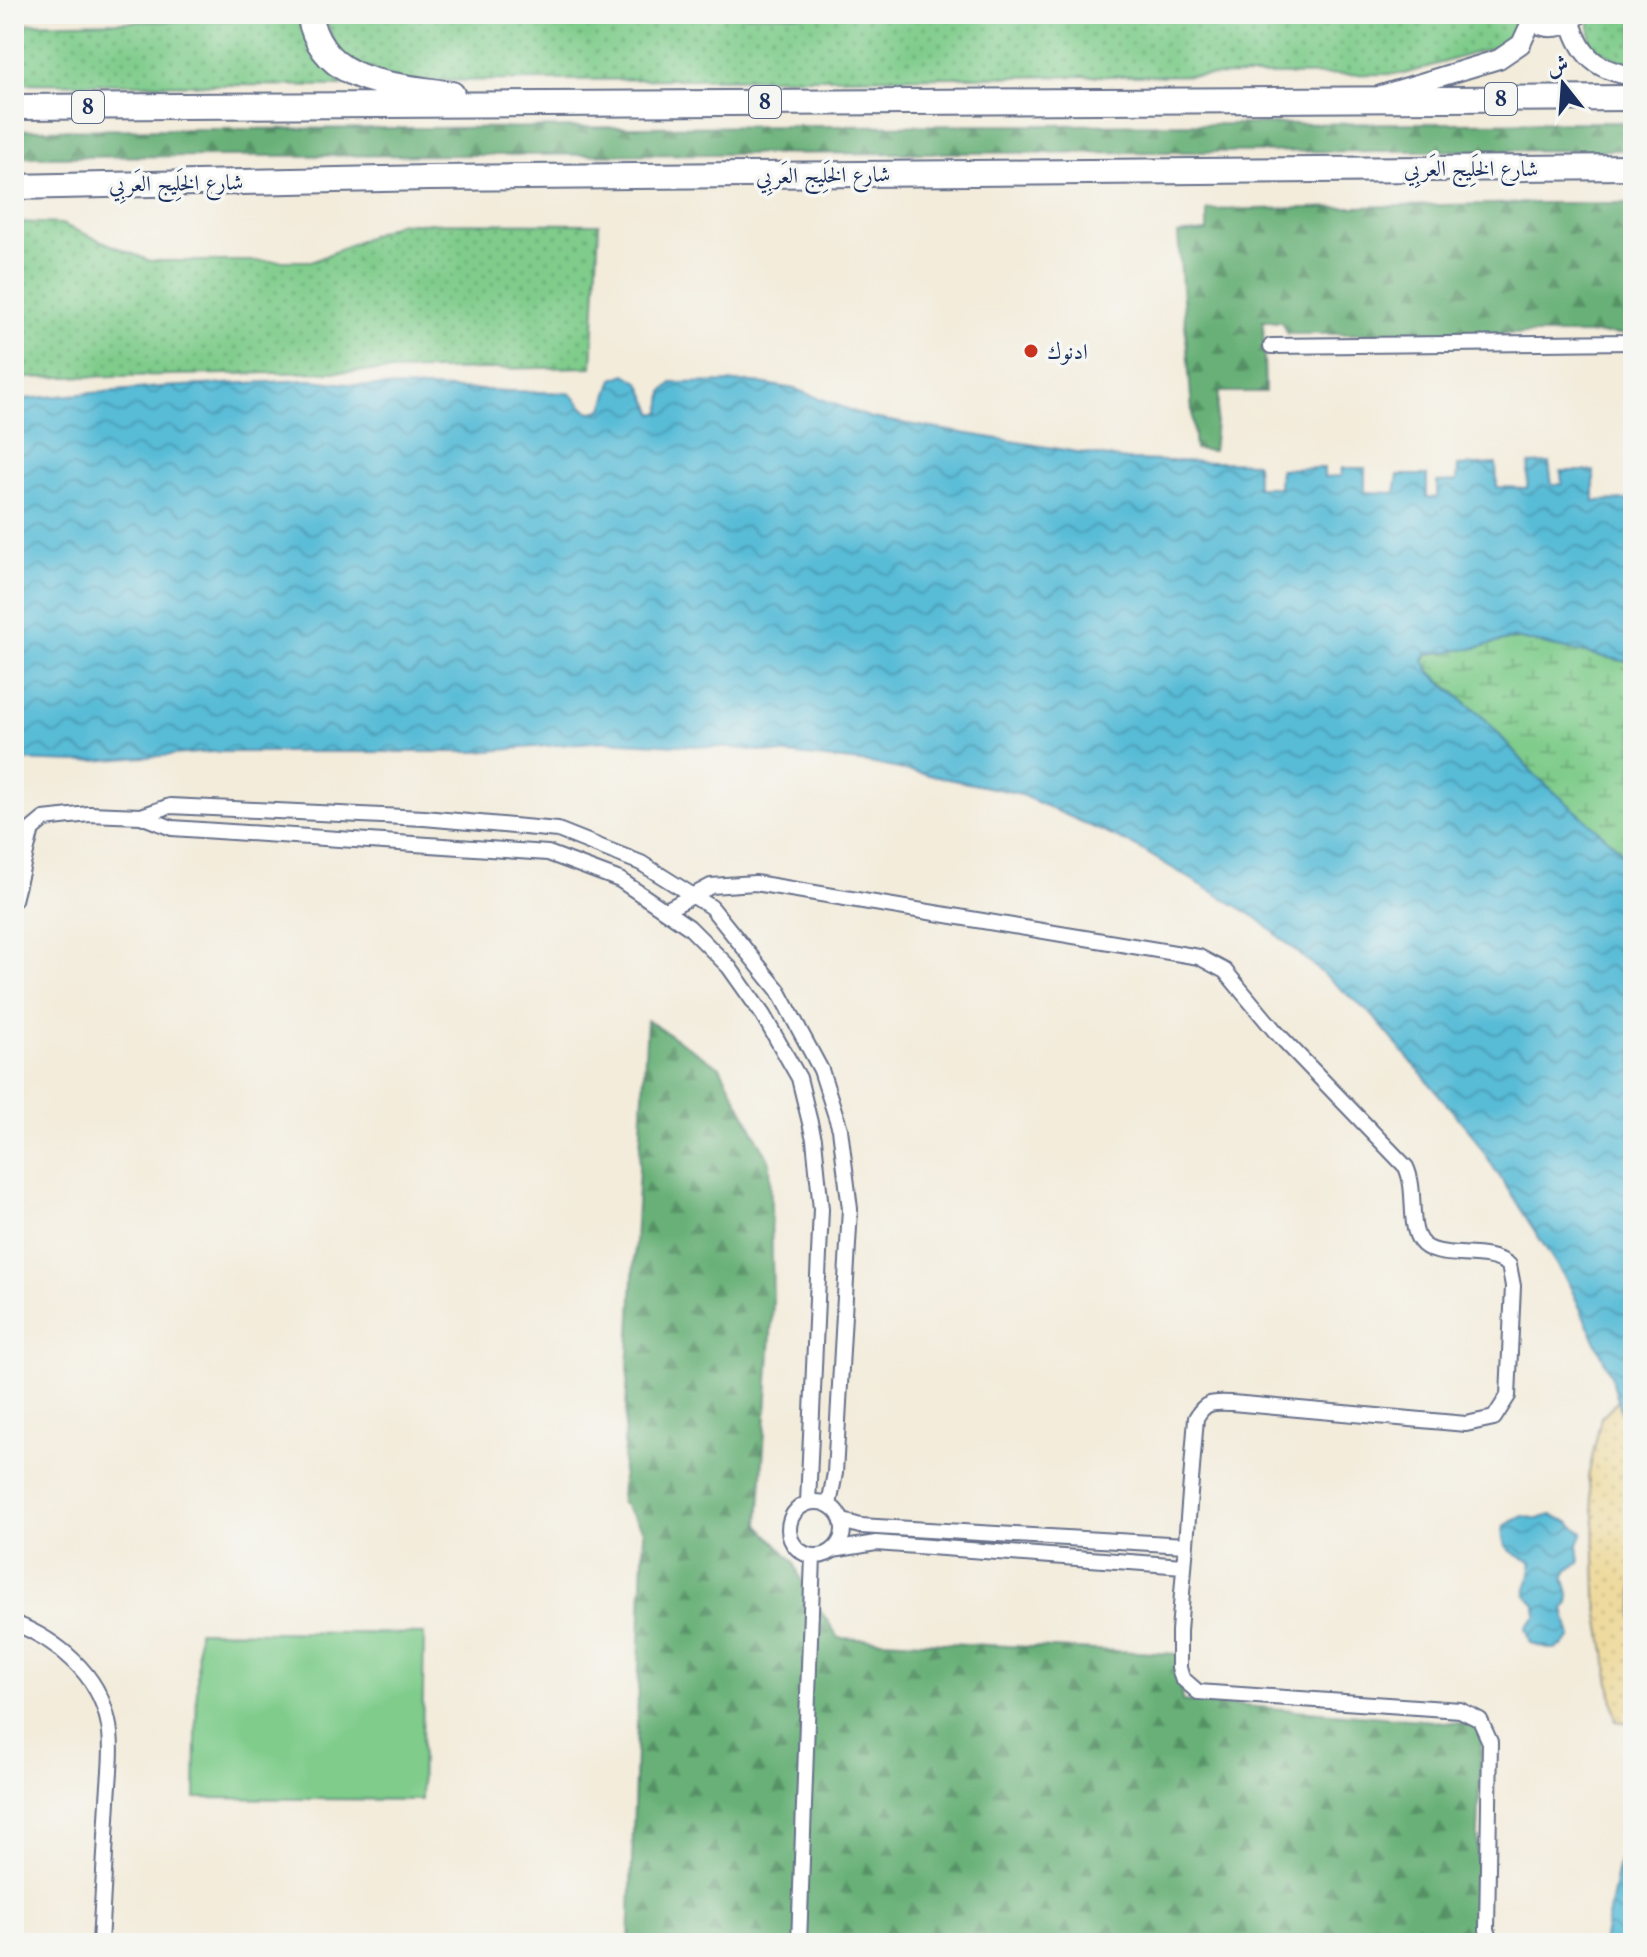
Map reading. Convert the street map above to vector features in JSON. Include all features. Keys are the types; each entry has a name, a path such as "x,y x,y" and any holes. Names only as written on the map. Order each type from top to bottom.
{"highway":[{"path":"309,14 312,31 324,55 354,76 518,104"},
{"name":"8","path":"14,107 1633,98"},
{"name":"شارع الخَلِيج العَربِي","path":"14,187 429,178 1633,167"}],"main road":[{"path":"1369,99 1499,59 1521,44 1530,17 1544,27 1558,27 1575,18 1577,41 1590,61 1633,76"}],"street":[{"path":"1271,346 1633,342"},
{"path":"141,816 170,806 424,818 558,830 641,863 711,907 778,990 821,1070 840,1129 850,1209 835,1473 829,1505"},
{"path":"14,900 32,829 44,819 89,814 141,816 172,828 548,853 620,880 666,910 729,967 763,1015 799,1078 814,1139 821,1209 808,1503 792,1517 789,1528 795,1546 813,1556 876,1543 1183,1566"},
{"path":"666,910 691,893 711,886 755,883 1199,957 1225,971 1275,1031 1406,1167 1413,1180 1414,1226 1420,1242 1436,1252 1489,1255 1509,1265 1513,1286 1508,1396 1494,1418 1466,1424 1210,1402 1202,1408 1196,1418 1183,1566 1179,1668 1193,1689 1460,1710 1484,1724 1490,1742 1487,1930 1492,1943"},
{"path":"808,1503 829,1505 843,1521 860,1526 1185,1545"},
{"path":"833,1550 844,1532 843,1521"},
{"path":"799,1943 813,1556"},
{"path":"14,1623 36,1632 69,1655 93,1683 108,1721 109,1769 100,1943"}],"green space":[{"path":"324,14 1518,17 1518,40 1404,74 398,81 338,54"},
{"path":"1590,16 1633,16 1633,68 1590,45"},
{"path":"299,19 322,63 343,86 14,83 14,24"},
{"path":"1633,122 1633,150 14,157 14,130"},
{"path":"1633,203 1633,334 1288,334 1281,322 1263,321 1265,392 1219,392 1213,451 1195,449 1178,234 1207,231 1207,210"},
{"path":"14,222 61,224 150,261 314,261 399,223 599,224 592,367 14,378"},
{"path":"1515,638 1633,663 1633,868 1618,848 1535,775 1487,721 1423,665 1426,654 1475,648"},
{"path":"647,1020 720,1067 770,1162 773,1302 759,1525 794,1562 804,1587 839,1638 1178,1654 1182,1701 1482,1725 1474,1943 629,1943 644,1530 621,1501"},
{"path":"198,1631 424,1634 421,1800 195,1798"}],"sand":[{"path":"1619,1400 1633,1455 1633,1723 1616,1721 1596,1596 1594,1516 1588,1477 1601,1417"}],"water":[{"path":"626,374 640,383 654,414 661,412 663,392 672,383 753,382 795,389 871,418 1126,460 1256,463 1257,487 1279,487 1280,469 1324,468 1324,477 1341,476 1342,468 1365,468 1365,492 1395,493 1398,475 1427,475 1427,497 1437,498 1437,482 1457,481 1458,466 1496,464 1497,487 1527,488 1529,464 1549,463 1552,485 1562,484 1561,471 1594,471 1594,501 1628,500 1633,487 1633,663 1515,638 1475,648 1426,654 1423,659 1432,674 1487,721 1535,775 1618,848 1633,868 1633,1455 1611,1375 1569,1284 1472,1134 1374,1017 1257,918 1135,846 1017,793 870,763 734,748 604,741 475,752 211,752 79,762 14,760 14,400 161,387 312,380 366,386 569,393 583,408 596,412 603,409 613,379"},
{"path":"1551,1515 1583,1533 1578,1544 1580,1563 1568,1569 1564,1578 1569,1594 1564,1610 1571,1637 1562,1646 1553,1649 1531,1643 1526,1627 1537,1616 1536,1606 1526,1595 1532,1562 1509,1550 1504,1540 1504,1526 1523,1516 1538,1519"},
{"path":"1633,1790 1633,1943 1603,1943"}],"place":[{"name":"ادنوك","path":"1031,351"}]}
